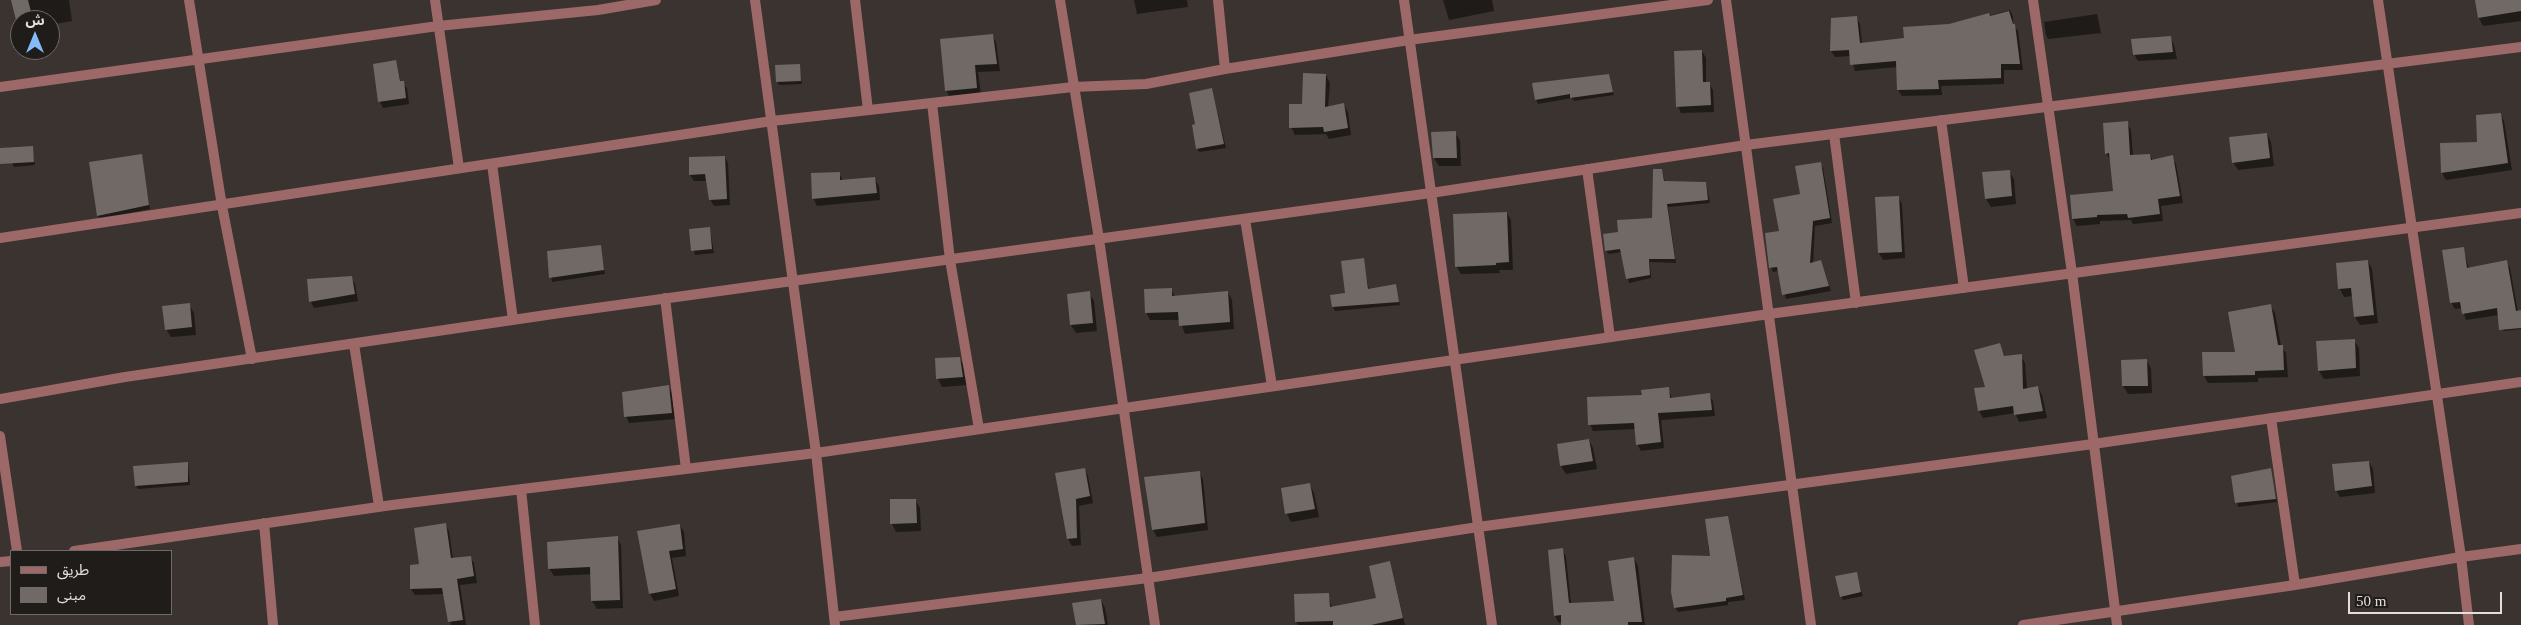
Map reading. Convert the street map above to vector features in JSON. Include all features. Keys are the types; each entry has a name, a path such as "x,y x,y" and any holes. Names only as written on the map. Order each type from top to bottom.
{"street":[{"path":"189,0 222,206 252,359"},
{"path":"435,0 459,168"},
{"path":"0,87 438,26 598,10 656,0"},
{"path":"755,0 816,453 834,621 1148,578 1478,527 1792,483 2093,444 2521,382"},
{"path":"855,0 868,110"},
{"path":"1060,0 1099,239 1155,625"},
{"path":"1218,0 1225,69"},
{"path":"1404,0 1492,625"},
{"path":"0,238 222,206 772,121 1073,87 1146,84 1225,69 1409,40 1708,0"},
{"path":"1726,0 1811,625"},
{"path":"2033,0 2072,273 2117,625"},
{"path":"2378,0 2469,625"},
{"path":"0,399 513,320 1431,193 1746,145 2521,47"},
{"path":"932,103 950,260 979,429"},
{"path":"1941,120 1964,288"},
{"path":"1834,134 1856,303"},
{"path":"492,164 513,320"},
{"path":"1587,169 1610,337"},
{"path":"81,550 379,506 816,453 1769,314 2521,213"},
{"path":"1245,219 1272,386"},
{"path":"665,298 686,469"},
{"path":"354,344 379,506"},
{"path":"2271,418 2295,585"},
{"path":"0,436 17,550"},
{"path":"521,489 535,625"},
{"path":"264,523 273,625"},
{"path":"2023,625 2521,549"}],"building":[{"path":"11,0 28,0 30,10 14,10"},
{"path":"2475,0 2521,0 2521,11 2478,18"},
{"path":"2009,11 2013,24 2015,24 2020,64 2001,64 2001,78 1938,80 1939,89 1897,90 1896,61 1850,65 1849,50 1830,51 1831,18 1857,16 1860,43 1904,38 1903,27 1949,24 1989,13 1990,16"},
{"path":"993,34 997,64 975,65 977,88 945,91 940,39"},
{"path":"2171,36 2173,52 2133,55 2131,39"},
{"path":"1702,50 1703,82 1710,82 1711,105 1676,107 1674,51"},
{"path":"396,60 400,81 404,81 406,98 378,102 373,64"},
{"path":"800,64 801,81 776,82 775,65"},
{"path":"1303,73 1326,74 1325,107 1344,103 1348,128 1324,132 1323,127 1289,128 1289,104 1302,104"},
{"path":"1609,74 1613,92 1570,98 1570,94 1535,100 1532,83"},
{"path":"1212,88 1224,144 1196,149 1192,125 1195,124 1189,93"},
{"path":"2501,113 2508,163 2441,173 2440,143 2477,142 2476,115"},
{"path":"2128,121 2130,155 2150,154 2151,160 2173,155 2180,196 2158,199 2160,214 2128,218 2127,214 2097,215 2097,217 2072,219 2070,195 2113,191 2109,153 2105,154 2103,123"},
{"path":"1456,131 1457,158 1433,158 1431,132"},
{"path":"2267,133 2270,158 2232,163 2229,137"},
{"path":"33,146 34,162 0,164 0,148"},
{"path":"142,154 149,205 97,216 89,162"},
{"path":"725,156 727,199 709,200 705,174 689,175 689,157"},
{"path":"1821,162 1830,218 1813,221 1810,263 1821,260 1829,286 1782,295 1777,267 1769,268 1765,233 1779,231 1773,199 1800,194 1795,166"},
{"path":"1653,169 1662,169 1664,181 1706,182 1708,200 1667,204 1675,259 1649,259 1650,275 1626,279 1620,249 1605,251 1603,234 1618,232 1617,220 1652,218"},
{"path":"2010,170 2012,196 1985,199 1982,172"},
{"path":"840,172 840,180 875,177 877,193 812,199 811,173"},
{"path":"1899,196 1902,252 1878,253 1875,197"},
{"path":"1507,212 1509,262 1496,263 1496,265 1455,267 1453,214"},
{"path":"710,227 712,249 691,251 689,229"},
{"path":"601,245 604,270 549,278 547,251"},
{"path":"2464,247 2467,268 2507,260 2516,311 2521,310 2521,328 2499,330 2497,308 2462,314 2460,302 2450,303 2442,250"},
{"path":"1364,258 1368,289 1396,284 1399,302 1332,307 1330,295 1345,293 1341,261"},
{"path":"2368,260 2374,315 2354,317 2351,288 2338,289 2336,263"},
{"path":"352,276 355,294 309,302 307,279"},
{"path":"1172,288 1172,296 1228,291 1230,322 1179,326 1178,312 1145,313 1144,289"},
{"path":"1090,291 1093,323 1070,325 1067,294"},
{"path":"190,303 192,327 165,330 162,306"},
{"path":"2271,304 2278,345 2283,345 2284,370 2255,371 2255,375 2203,376 2202,352 2235,352 2228,312"},
{"path":"2355,339 2356,368 2318,371 2316,341"},
{"path":"2000,343 2004,356 2022,354 2023,389 2038,386 2043,411 2014,415 2013,406 1978,411 1974,388 1985,387 1974,350"},
{"path":"960,357 963,377 936,379 935,358"},
{"path":"2147,359 2148,386 2122,386 2121,360"},
{"path":"669,385 672,413 624,417 622,392"},
{"path":"1669,387 1670,398 1710,393 1712,410 1658,413 1661,442 1636,445 1634,423 1588,425 1587,397 1642,395 1641,390"},
{"path":"1589,439 1593,461 1560,466 1557,444"},
{"path":"2369,461 2372,486 2335,491 2332,464"},
{"path":"188,462 188,482 135,486 133,466"},
{"path":"1085,468 1090,496 1076,499 1077,538 1067,539 1055,473"},
{"path":"2271,468 2276,499 2235,503 2231,476"},
{"path":"1200,471 1205,523 1152,530 1144,477"},
{"path":"1310,483 1315,509 1285,514 1281,488"},
{"path":"890,499 916,499 917,523 890,524"},
{"path":"1728,516 1743,595 1726,598 1726,601 1674,608 1671,592 1672,555 1710,556 1705,519"},
{"path":"446,523 451,558 471,556 474,576 457,579 463,620 448,622 442,588 410,589 410,565 419,564 414,528"},
{"path":"680,524 683,549 669,551 676,589 649,594 637,531"},
{"path":"618,536 620,600 591,601 590,567 548,569 547,542"},
{"path":"1563,548 1569,603 1614,601 1608,561 1634,557 1642,622 1628,622 1628,625 1561,625 1561,615 1554,616 1548,550"},
{"path":"1390,561 1403,618 1371,625 1333,625 1333,621 1295,622 1294,594 1329,593 1330,607 1376,598 1369,566"},
{"path":"1857,572 1861,592 1840,597 1835,576"},
{"path":"1101,599 1105,624 1076,625 1072,603"}]}
